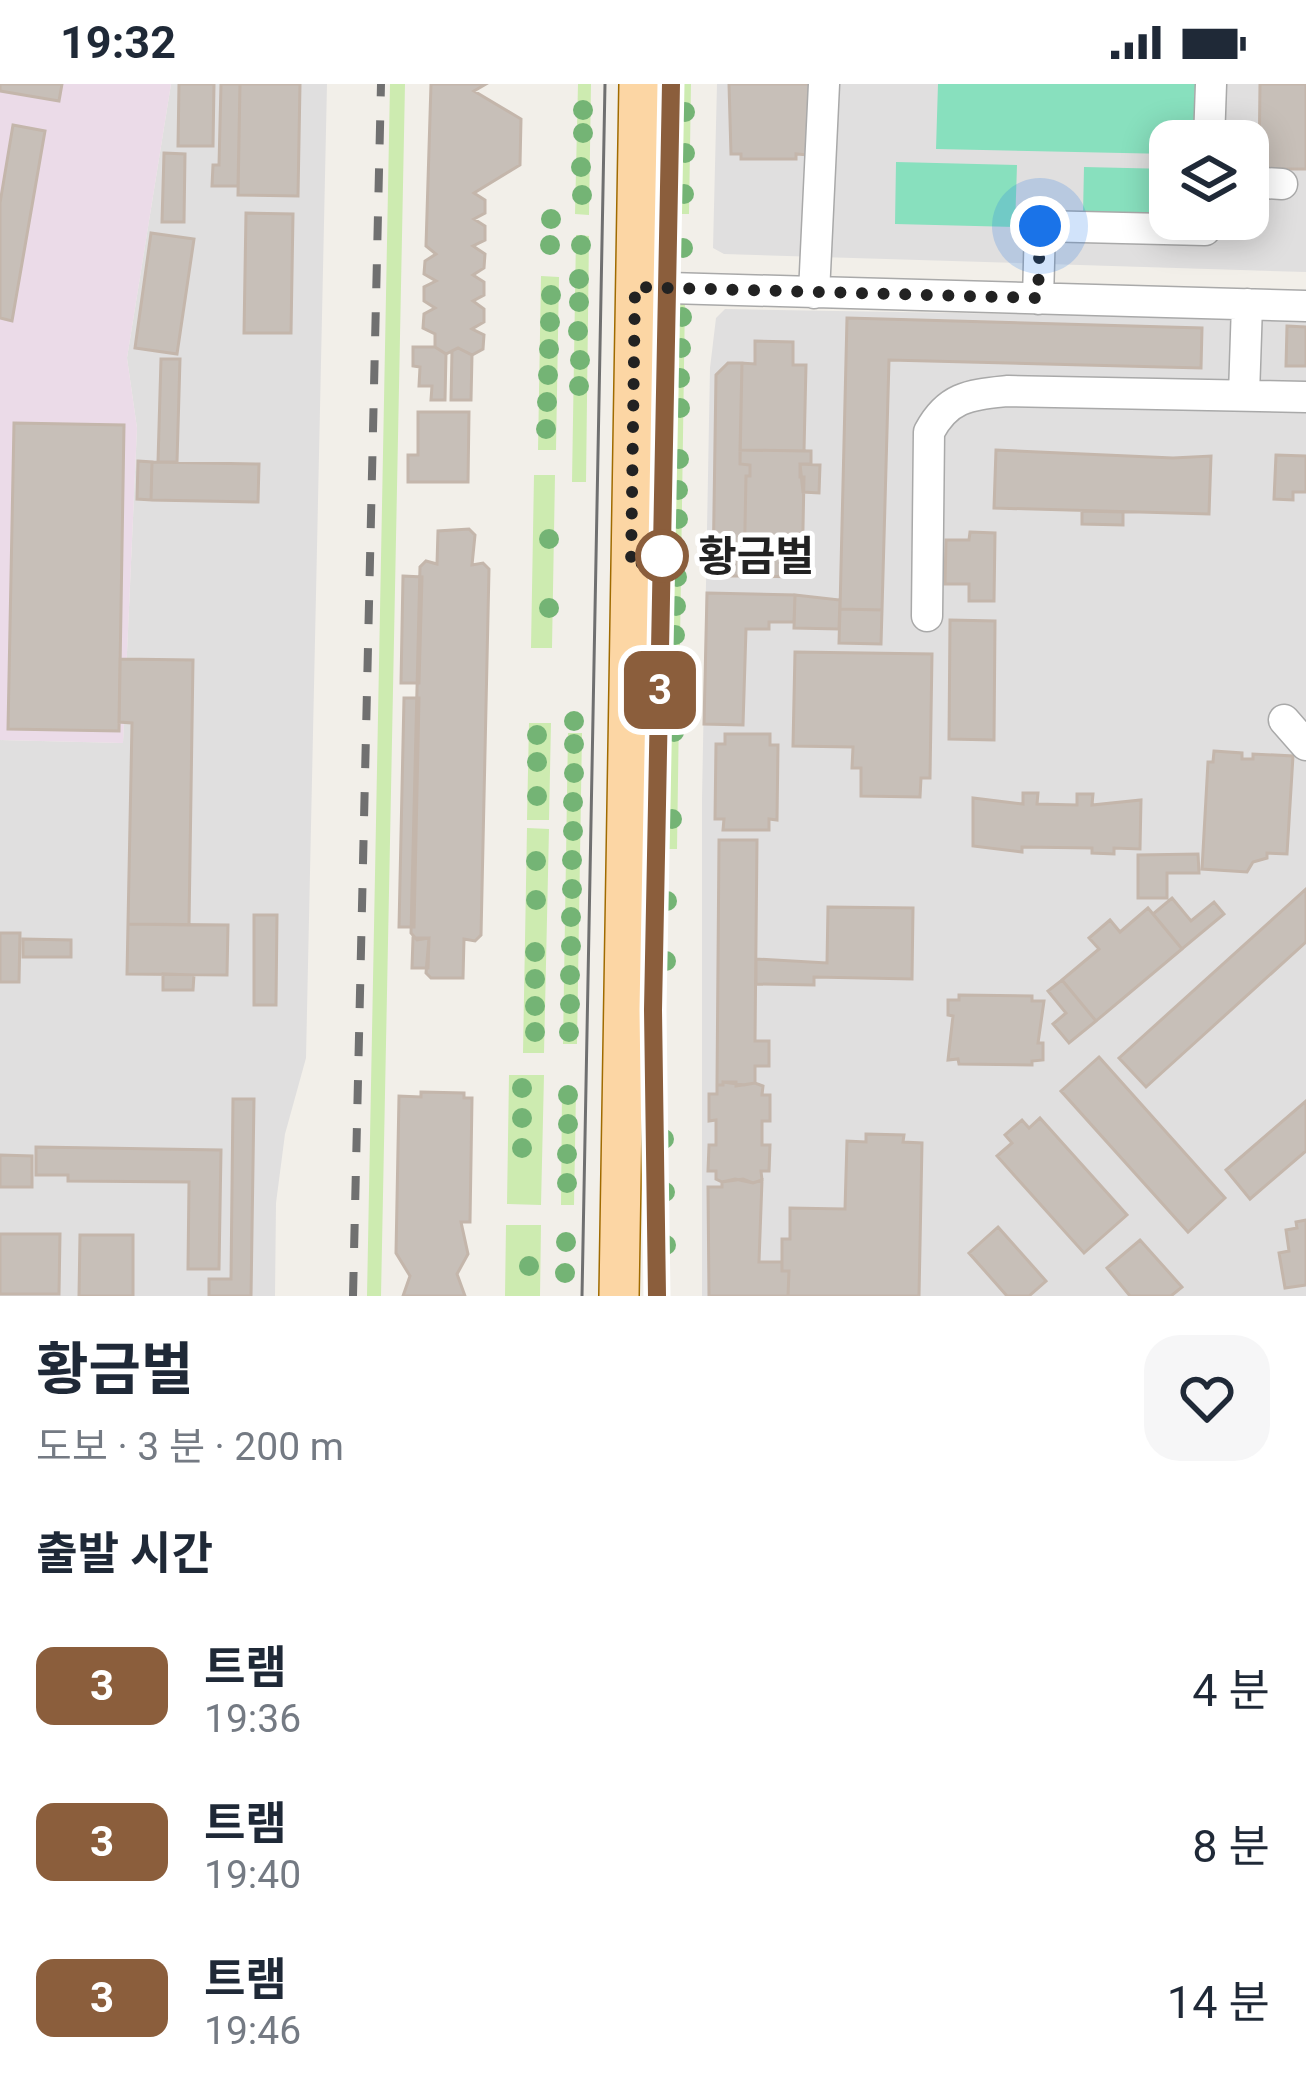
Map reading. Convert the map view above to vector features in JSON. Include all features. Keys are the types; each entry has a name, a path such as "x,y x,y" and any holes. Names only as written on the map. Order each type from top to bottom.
{"main road":[{"path":"619,1296 639,84"}],"street":[{"path":"814,292 824,84"},
{"path":"1210,120 1211,84"},
{"path":"1269,183 1282,184"},
{"path":"1038,298 1040,226 1149,229"},
{"path":"635,287 1306,306"},
{"path":"1244,395 1246,304"},
{"path":"927,616 928,432 938,413 968,395 1008,391 1306,397"},
{"path":"1284,720 1306,745"}],"shaded area":[{"path":"0,84 171,84 127,358 137,428 123,743 0,740"},
{"path":"171,84 327,84 306,1058 285,1134 276,1203 275,1296 0,1296 0,740 123,743 137,428 127,358"},
{"path":"717,84 1306,84 1306,272 724,254 713,248"},
{"path":"725,309 1306,319 1306,1296 702,1296 702,799 710,368 716,318"}],"green space":[{"path":"390,84 405,84 381,1296 367,1296"},
{"path":"578,84 591,84 589,215 575,214"},
{"path":"678,84 691,84 689,214 675,214"},
{"path":"938,84 1195,84 1194,120 1149,120 1149,154 936,149"},
{"path":"896,162 1017,165 1015,227 895,224"},
{"path":"1084,167 1149,169 1149,216 1083,214"},
{"path":"576,235 589,236 586,482 572,482"},
{"path":"541,276 559,277 556,450 538,450"},
{"path":"685,298 677,849 665,849 674,303"},
{"path":"534,475 555,475 552,648 531,648"},
{"path":"529,723 551,723 549,820 527,820"},
{"path":"568,733 582,733 577,1044 563,1044"},
{"path":"527,828 549,829 544,1053 523,1053"},
{"path":"509,1075 544,1075 541,1205 507,1204"},
{"path":"562,1091 576,1091 574,1205 561,1205"},
{"path":"506,1225 541,1225 540,1296 505,1296"}],"building":[{"path":"0,84 62,84 59,101 0,91"},
{"path":"179,84 214,84 213,146 178,146"},
{"path":"221,84 240,84 238,186 212,186 213,165 219,165"},
{"path":"240,84 300,84 298,196 238,195"},
{"path":"431,84 486,84 474,91 521,119 520,165 474,193 485,200 485,213 474,219 485,226 485,240 473,246 485,254 484,268 473,275 484,282 484,295 473,301 484,309 484,322 472,329 484,335 483,349 472,355 458,348 446,354 435,347 435,334 423,328 424,314 435,308 424,301 424,287 436,281 424,274 425,261 436,254 426,246"},
{"path":"729,84 812,84 808,155 741,159 741,154 731,154"},
{"path":"1260,84 1306,84 1306,169 1269,169 1269,120 1260,120"},
{"path":"13,125 45,131 12,321 0,318 0,203"},
{"path":"164,153 185,154 184,222 162,222"},
{"path":"246,213 293,214 291,333 244,333"},
{"path":"151,233 194,239 177,354 135,348"},
{"path":"847,318 1202,328 1201,368 889,360 882,610 840,609"},
{"path":"1287,326 1306,327 1306,366 1286,366"},
{"path":"755,341 793,342 793,365 806,365 804,451 740,450 742,363 755,364"},
{"path":"413,347 435,347 446,354 445,400 431,400 432,386 419,386 420,367 413,366"},
{"path":"458,348 472,355 471,400 451,400 452,351"},
{"path":"161,359 180,359 177,462 158,462"},
{"path":"728,363 742,363 740,464 750,465 744,576 713,576 716,375"},
{"path":"418,412 469,412 468,482 408,482 408,455 418,455"},
{"path":"14,423 124,425 119,731 8,729"},
{"path":"740,450 811,451 811,464 800,464 800,477 804,477 802,577 744,576 750,465 740,464"},
{"path":"996,450 1211,456 1209,514 994,508"},
{"path":"1276,455 1306,456 1306,492 1293,492 1293,500 1274,499"},
{"path":"138,461 152,462 151,500 137,499"},
{"path":"152,462 259,464 258,502 151,500"},
{"path":"800,464 820,465 819,493 803,492"},
{"path":"1082,511 1123,512 1123,525 1082,524"},
{"path":"469,529 475,535 472,565 483,563 489,569 481,935 475,941 464,939 463,978 431,978 426,973 429,938 417,940 411,933 420,567 426,561 437,564 438,531"},
{"path":"970,532 995,533 994,601 969,601 969,584 945,584 946,540 969,540"},
{"path":"403,576 422,577 419,683 401,683"},
{"path":"707,593 795,595 794,622 769,622 769,629 746,629 743,725 704,724"},
{"path":"795,595 840,600 839,629 794,628"},
{"path":"840,609 882,610 881,644 839,643"},
{"path":"950,620 995,621 994,740 949,739"},
{"path":"795,652 932,654 930,778 921,778 920,797 861,796 861,768 852,768 853,747 793,746"},
{"path":"120,659 193,660 189,925 128,924 132,723 119,722"},
{"path":"404,698 419,698 414,927 399,927"},
{"path":"725,734 770,734 770,745 778,745 777,820 769,819 769,830 723,830 724,819 715,819 716,744 725,744"},
{"path":"1214,751 1242,753 1242,759 1253,759 1253,754 1293,756 1287,854 1267,853 1267,858 1253,862 1247,872 1202,869 1208,762 1213,762"},
{"path":"1023,793 1038,793 1037,804 1077,805 1077,794 1093,794 1092,805 1141,800 1140,849 1114,848 1114,854 1092,853 1092,848 1022,847 1022,852 973,846 973,798 1023,804"},
{"path":"719,840 757,840 755,1041 769,1041 769,1066 755,1066 755,1083 744,1085 717,1085"},
{"path":"1198,854 1199,873 1167,873 1167,898 1138,898 1138,855"},
{"path":"1306,889 1306,942 1146,1087 1119,1058"},
{"path":"1172,898 1191,921 1214,902 1224,914 1182,949 1153,914"},
{"path":"828,907 913,908 912,979 814,977 814,985 756,984 756,959 827,963"},
{"path":"1148,908 1182,949 1096,1021 1062,980 1099,949 1089,938 1110,920 1120,932"},
{"path":"254,915 277,915 276,1005 254,1005"},
{"path":"128,924 228,925 227,975 127,974"},
{"path":"0,933 20,933 19,982 0,982"},
{"path":"413,938 429,938 428,968 412,968"},
{"path":"23,939 71,940 71,957 23,957"},
{"path":"163,974 194,975 193,990 163,990"},
{"path":"1062,980 1096,1021 1069,1043 1053,1024 1066,1013 1048,991"},
{"path":"959,995 1032,996 1032,1001 1044,1001 1038,1043 1043,1043 1043,1060 1032,1061 1032,1065 948,1060 953,1016 948,1015 948,1000 959,1000"},
{"path":"1099,1057 1225,1198 1188,1232 1061,1091"},
{"path":"755,1083 763,1086 762,1095 770,1095 770,1121 762,1121 762,1145 770,1145 769,1171 761,1171 762,1180 722,1182 716,1179 716,1171 708,1171 709,1145 716,1145 716,1120 709,1121 709,1094 717,1094 717,1085"},
{"path":"421,1092 464,1093 464,1098 472,1098 470,1222 461,1222 468,1254 457,1274 465,1296 403,1296 410,1276 396,1253 399,1096 421,1097"},
{"path":"233,1099 254,1099 251,1296 209,1296 209,1279 231,1279"},
{"path":"1306,1101 1306,1151 1250,1199 1226,1170"},
{"path":"1040,1118 1127,1215 1084,1253 997,1156 1012,1143 1005,1135 1022,1120 1029,1128"},
{"path":"866,1134 904,1135 903,1142 922,1143 919,1296 788,1296 789,1271 782,1271 782,1239 790,1239 790,1208 845,1209 847,1141 866,1142"},
{"path":"36,1147 221,1150 219,1269 188,1269 189,1182 68,1181 68,1175 36,1175"},
{"path":"0,1155 32,1156 32,1187 0,1187"},
{"path":"762,1180 759,1262 782,1262 782,1271 789,1271 788,1296 709,1296 708,1187 722,1187 722,1182"},
{"path":"1306,1220 1306,1285 1285,1288 1279,1253 1289,1251 1286,1230"},
{"path":"998,1227 1046,1281 1029,1296 1007,1296 969,1253"},
{"path":"0,1234 60,1234 59,1294 0,1294"},
{"path":"80,1235 133,1235 133,1296 79,1296"},
{"path":"1140,1240 1182,1287 1171,1296 1130,1296 1107,1268"}],"tram line":[{"path":"582,1296 605,84"},
{"path":"657,1296 653,1010 671,84"},
{"name":"3","path":"657,1296 653,1010 671,84"}],"railway":[{"path":"353,1296 381,84"}],"place":[{"name":"황금벌","path":"662,556"}],"route":[{"path":"662,556 631,567 635,287 1038,298 1040,226"}]}
